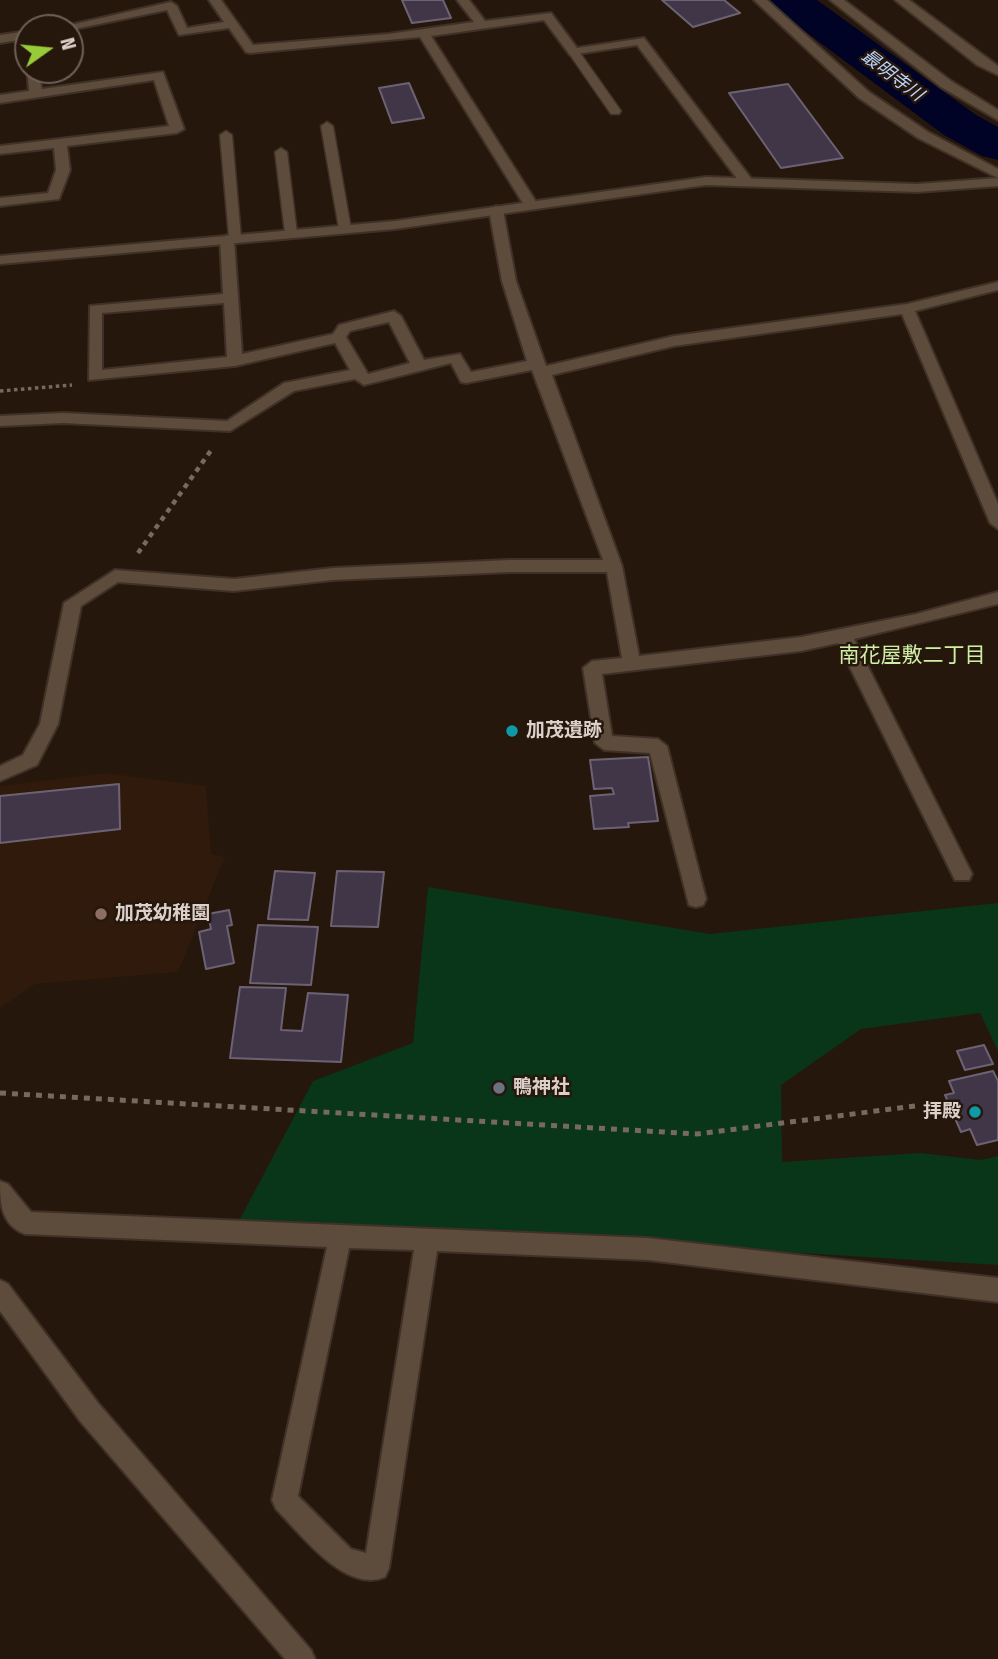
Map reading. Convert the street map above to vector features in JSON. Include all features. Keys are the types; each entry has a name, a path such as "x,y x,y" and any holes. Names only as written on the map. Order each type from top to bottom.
{"street":[{"path":"215,0 250,49 424,34 547,16 573,52 640,41 746,181"},
{"path":"463,0 482,26"},
{"path":"760,0 864,95 923,135 998,174"},
{"path":"836,0 946,84 998,116"},
{"path":"901,0 981,62 998,71"},
{"path":"84,24 121,18 140,10 172,6 183,32 233,24"},
{"path":"424,34 531,205"},
{"path":"981,62 998,55"},
{"path":"0,99 159,75 177,128 0,150"},
{"path":"34,84 36,92"},
{"path":"0,202 54,196 63,170 60,144"},
{"path":"0,260 345,229 663,185 746,181 917,188 998,182"},
{"path":"496,210 509,281 614,566 631,661"},
{"path":"231,239 235,361"},
{"path":"340,337 364,380 455,357 466,378 540,368 674,341 907,309 998,286"},
{"path":"231,298 94,309 94,376 235,361 340,337"},
{"path":"907,309 998,523"},
{"path":"340,337 344,328 394,316 419,366"},
{"path":"0,421 62,418 230,426 289,387 359,373"},
{"path":"0,774 30,760 49,723 73,603 115,576 234,585 346,573 509,566 614,566"},
{"path":"696,899 658,746 604,743 592,668 631,661 801,644 916,621 998,598"},
{"path":"844,635 962,874"},
{"path":"0,1192 25,1223 648,1249 998,1290"},
{"path":"340,1237 285,1500 344,1560 376,1568 427,1241"},
{"path":"0,1292 89,1412 302,1659"}],"lane":[{"path":"573,52 615,111"},
{"path":"327,126 345,229"},
{"path":"226,135 231,239"},
{"path":"281,152 291,233"}],"path":[{"path":"0,391 90,383 94,376"},
{"path":"115,576 160,523 210,453 222,426"},
{"path":"0,1093 697,1134 915,1106"}],"shaded area":[{"name":"加茂幼稚園","path":"106,773 206,786 211,854 225,857 178,972 35,984 0,1008 0,786"}],"green space":[{"path":"428,887 710,934 998,903 998,1051 980,1013 861,1029 781,1085 782,1162 920,1153 981,1160 998,1156 998,1265 240,1219 313,1081 413,1043"}],"building":[{"path":"402,0 443,0 451,18 412,23"},
{"path":"662,0 724,0 740,13 693,27"},
{"path":"409,83 424,118 392,123 379,88"},
{"path":"788,84 843,158 781,168 729,93"},
{"path":"648,757 658,821 628,823 629,827 594,829 590,796 614,794 612,788 594,789 590,760"},
{"path":"119,784 120,829 0,843 0,796"},
{"path":"275,871 315,873 308,920 268,919"},
{"path":"337,871 384,872 378,927 331,926"},
{"path":"229,910 232,925 227,926 234,963 206,969 199,932 211,929 208,914"},
{"path":"258,925 318,927 311,985 250,983"},
{"path":"240,987 286,988 281,1030 302,1031 308,993 348,995 341,1062 230,1058"},
{"path":"984,1045 993,1064 965,1070 957,1051"},
{"name":"拝殿","path":"993,1071 998,1081 998,1140 977,1145 970,1129 961,1132 945,1095 954,1093 949,1081"}],"waterway":[{"name":"最明寺川","path":"790,0 960,125 998,146"}],"place":[{"name":"加茂遺跡","path":"512,731"},
{"name":"加茂幼稚園","path":"101,914"},
{"name":"鴨神社","path":"499,1088"},
{"name":"拝殿","path":"975,1112"}],"district":[{"name":"南花屋敷二丁目","path":"912,656"}]}
